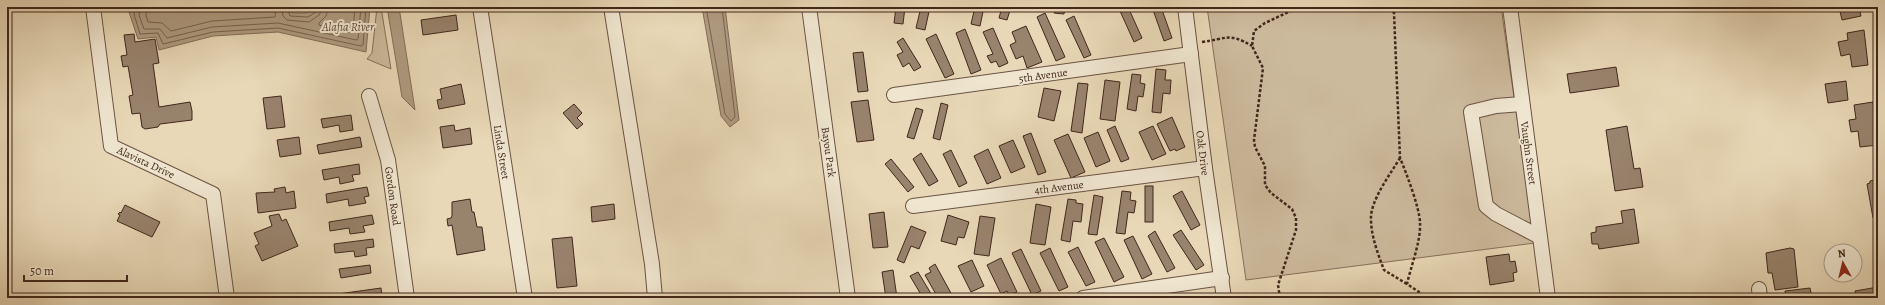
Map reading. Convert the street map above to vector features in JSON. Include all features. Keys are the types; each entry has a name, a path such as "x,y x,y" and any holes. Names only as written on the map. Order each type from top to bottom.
{"street":[{"name":"Alavista Drive","path":"93,7 111,146 213,194 227,298"},
{"name":"Linda Street","path":"480,7 525,298"},
{"path":"611,7 652,264 655,298"},
{"name":"Bayou Park","path":"810,7 848,298"},
{"name":"Oak Drive","path":"1185,7 1205,168 1224,298"},
{"name":"Vaughn Street","path":"1510,7 1548,298"},
{"name":"5th Avenue","path":"894,95 1191,49"},
{"name":"Gordon Road","path":"369,96 388,160 407,298"},
{"path":"1522,104 1496,106 1471,112 1486,206 1496,214 1540,237"},
{"name":"4th Avenue","path":"913,206 1205,168"},
{"path":"1083,298 1222,278"}],"path":[{"path":"1252,46 1254,31 1265,23 1299,7"},
{"path":"1391,7 1394,13 1400,158 1407,174 1420,223 1407,284"},
{"path":"1191,49 1226,37 1238,38 1252,46 1263,68 1254,140 1255,147 1265,166 1265,185 1271,193 1292,209 1296,218 1296,230 1278,285 1280,298"},
{"path":"1400,158 1373,206 1371,219 1376,249 1384,270 1428,298"}],"shaded area":[{"path":"377,7 381,7 391,69 367,59 372,53"},
{"path":"1207,7 1501,7 1535,243 1246,280"}],"water":[{"name":"Alafia River","path":"133,7 291,7 292,13 307,13 316,7 370,7 366,52 278,32 213,36 159,50 156,37 138,39 129,12"},
{"name":"Alafia River","path":"387,7 399,7 415,110 402,97"},
{"path":"702,7 725,7 739,120 730,127 721,116"}],"building":[{"path":"896,7 905,7 903,24 894,23"},
{"path":"921,7 930,7 925,30 916,28"},
{"path":"975,7 984,7 980,26 971,24"},
{"path":"1002,7 1011,7 1007,20 999,18"},
{"path":"1024,7 1039,7 1039,11"},
{"path":"1055,7 1065,7 1064,14 1054,13"},
{"path":"1128,7 1142,38 1134,42 1120,11"},
{"path":"1152,7 1161,7 1172,38 1164,41"},
{"path":"1839,7 1859,7 1861,16 1842,20"},
{"path":"1045,13 1065,57 1056,61 1037,17"},
{"path":"456,15 458,30 423,35 421,20"},
{"path":"1074,16 1091,55 1084,58 1066,20"},
{"path":"1026,26 1042,62 1027,68 1023,56 1016,59 1010,45 1016,42 1012,32"},
{"path":"993,28 1008,63 999,67 996,61 991,63 987,56 993,54 983,32"},
{"path":"965,29 981,70 971,74 956,33"},
{"path":"1864,30 1868,65 1852,67 1850,54 1841,56 1838,42 1848,40 1847,33"},
{"path":"134,34 135,42 155,39 159,63 153,64 159,107 190,102 192,120 160,124 158,127 145,129 142,127 140,113 132,114 129,96 133,95 128,66 123,67 121,56 127,55 124,35"},
{"path":"936,34 954,74 945,78 926,39"},
{"path":"903,38 921,67 914,71 909,63 903,67 897,55 903,52 897,42"},
{"path":"863,52 868,91 858,92 853,53"},
{"path":"1616,67 1619,86 1570,93 1567,74"},
{"path":"1156,69 1166,70 1165,80 1171,80 1170,94 1163,93 1161,113 1152,112"},
{"path":"1132,74 1141,75 1140,83 1145,84 1143,97 1138,96 1136,111 1127,109"},
{"path":"1105,80 1120,82 1115,121 1100,119"},
{"path":"1846,81 1848,100 1828,103 1825,84"},
{"path":"1078,83 1088,84 1082,133 1071,131"},
{"path":"461,84 465,104 439,109 437,100 442,99 440,89"},
{"path":"1044,88 1061,91 1054,121 1038,117"},
{"path":"281,96 285,127 267,129 263,98"},
{"path":"868,100 874,140 857,142 851,102"},
{"path":"1873,102 1875,115 1878,115 1878,145 1860,147 1858,131 1851,132 1849,120 1856,119 1854,105"},
{"path":"941,103 948,105 940,140 933,138"},
{"path":"574,104 582,113 577,118 583,124 577,129 563,113"},
{"path":"916,108 923,110 914,139 907,137"},
{"path":"351,115 353,130 340,132 339,125 323,128 321,119"},
{"path":"1172,117 1185,147 1176,151 1175,149 1170,151 1157,124"},
{"path":"454,125 455,131 470,128 472,144 443,148 440,127"},
{"path":"1115,126 1129,159 1121,162 1107,130"},
{"path":"1153,126 1166,154 1152,160 1139,132"},
{"path":"1627,126 1634,169 1640,168 1643,187 1615,191 1606,130"},
{"path":"1098,132 1110,161 1096,167 1084,138"},
{"path":"1031,133 1046,172 1038,175 1023,136"},
{"path":"1068,134 1085,172 1071,178 1054,140"},
{"path":"299,137 301,154 280,157 277,140"},
{"path":"360,137 362,147 319,154 317,145"},
{"path":"1013,140 1025,167 1011,173 999,146"},
{"path":"988,149 1001,178 987,184 974,156"},
{"path":"951,150 967,183 959,187 943,154"},
{"path":"921,153 938,181 929,186 913,159"},
{"path":"891,159 914,187 908,192 885,164"},
{"path":"359,164 360,174 352,175 354,181 340,184 339,177 324,180 322,170"},
{"path":"1878,179 1878,217 1873,218 1867,184 1870,183 1870,181"},
{"path":"1145,186 1153,186 1153,222 1145,222"},
{"path":"285,187 286,193 294,191 296,208 258,213 256,193 275,192 274,189"},
{"path":"367,187 369,196 364,197 366,203 349,206 348,199 327,203 326,194"},
{"path":"1122,191 1131,192 1130,200 1136,201 1134,213 1128,212 1125,234 1116,233"},
{"path":"1182,191 1200,225 1191,230 1173,196"},
{"path":"1094,195 1103,197 1097,235 1088,234"},
{"path":"470,199 472,212 474,212 477,227 482,227 485,250 457,255 452,225 448,226 447,219 451,218 452,216 452,202"},
{"path":"1068,199 1076,200 1076,203 1083,204 1081,222 1073,221 1070,242 1061,240"},
{"path":"614,204 615,219 592,222 591,207"},
{"path":"1036,204 1051,207 1045,245 1030,243"},
{"path":"125,205 160,222 152,237 117,221 120,215 118,214 120,212 121,213"},
{"path":"1634,209 1639,243 1599,249 1598,244 1592,244 1591,233 1596,232 1596,227 1623,223 1621,211"},
{"path":"884,212 888,247 873,248 869,214"},
{"path":"279,214 282,221 286,219 298,246 262,261 255,246 259,244 254,233 272,226 269,216"},
{"path":"372,215 374,224 363,226 365,232 350,234 349,228 330,231 329,222"},
{"path":"948,215 969,222 964,238 958,237 956,245 941,241"},
{"path":"980,216 995,218 989,256 974,254"},
{"path":"911,226 926,232 919,249 911,246 904,263 897,260"},
{"path":"1181,230 1204,265 1196,270 1173,235"},
{"path":"1155,231 1175,268 1167,272 1148,236"},
{"path":"1133,236 1152,274 1142,279 1124,240"},
{"path":"572,237 577,286 557,288 552,239"},
{"path":"1104,238 1124,277 1114,282 1095,242"},
{"path":"373,239 374,247 366,248 367,255 355,257 354,251 335,253 334,244"},
{"path":"1078,247 1095,282 1086,286 1068,252"},
{"path":"1050,248 1068,287 1059,291 1040,253"},
{"path":"1790,248 1794,249 1798,287 1775,290 1772,273 1768,273 1766,253"},
{"path":"1021,249 1041,291 1032,295 1012,253"},
{"path":"1509,254 1510,262 1515,261 1517,272 1513,273 1514,281 1490,285 1486,257"},
{"path":"1001,258 1017,292 1009,295 1007,291 1001,294 987,265"},
{"path":"972,260 984,286 971,292 958,266"},
{"path":"935,264 952,295 947,298 945,298 942,293 937,296 925,275 931,272 929,268"},
{"path":"370,265 371,273 341,278 339,269"},
{"path":"893,270 897,298 886,298 882,272"},
{"path":"918,272 933,297 923,298 910,276"},
{"path":"1878,287 1878,298 1856,298 1855,291"},
{"path":"381,288 382,297 338,298 338,294"},
{"path":"1810,288 1812,298 1786,298 1785,291"}]}
